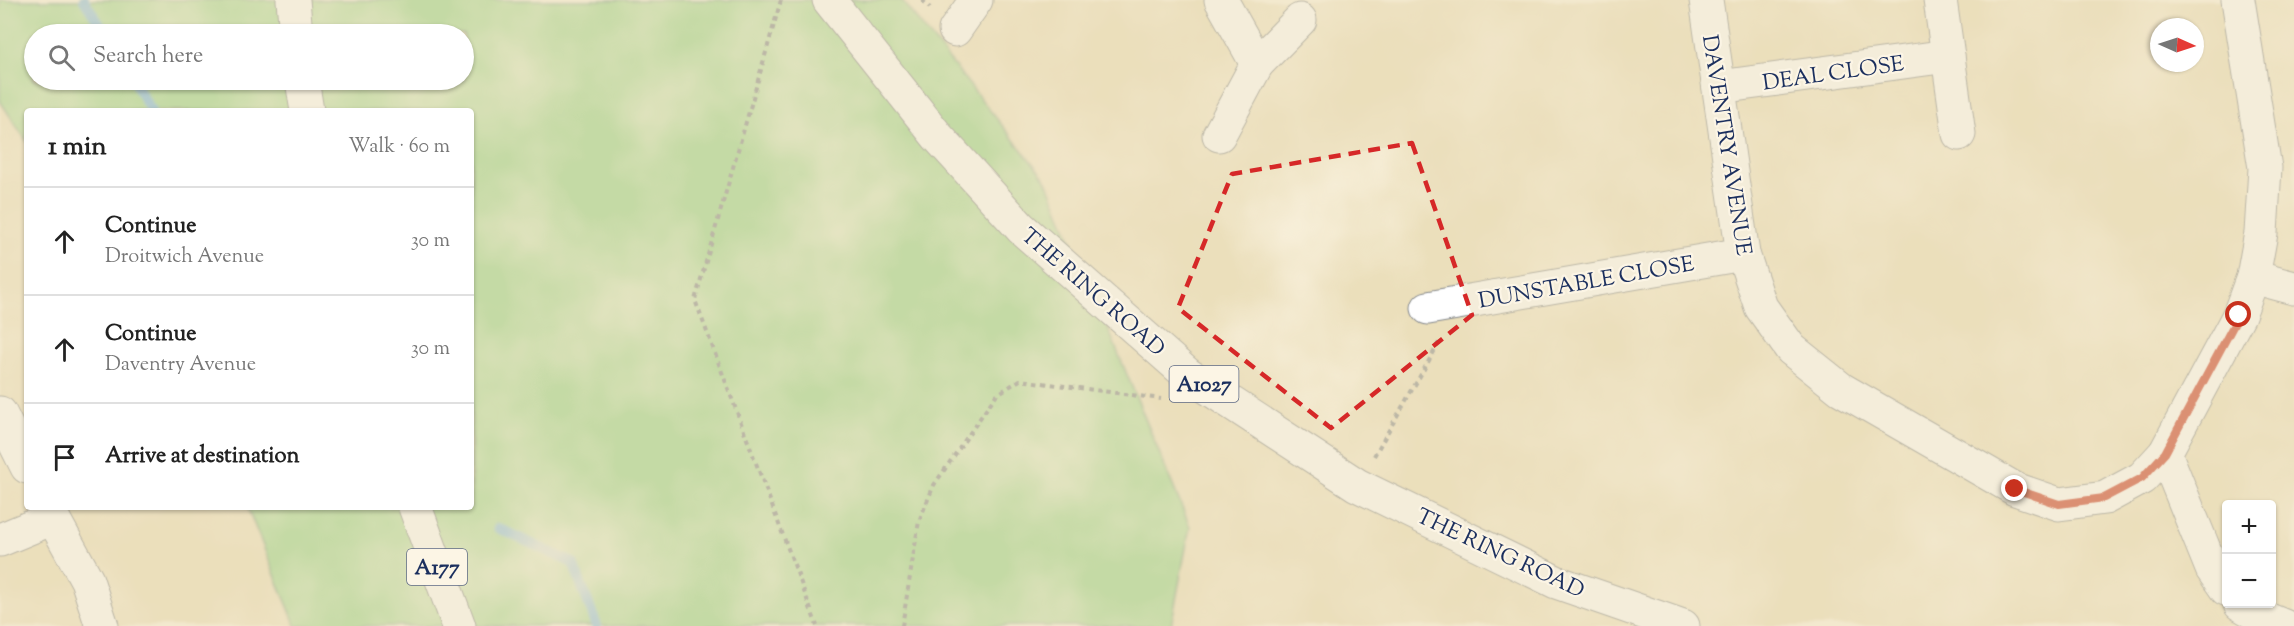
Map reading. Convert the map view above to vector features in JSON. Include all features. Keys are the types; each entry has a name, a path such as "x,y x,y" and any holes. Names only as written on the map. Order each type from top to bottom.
{"street":[{"path":"293,0 295,24"},
{"name":"THE RING ROAD","path":"829,0 938,137 1021,228 1187,374 1357,485 1556,582 1683,626"},
{"path":"955,30 976,0"},
{"path":"1221,0 1257,64"},
{"name":"DAVENTRY AVENUE","path":"1706,0 1743,254 1761,307 1791,349 1841,389 2015,489 2059,504 2104,498 2142,478 2165,453 2239,315 2253,277 2261,233 2265,168 2238,0"},
{"path":"1940,0 1959,134"},
{"path":"1219,135 1257,64 1300,20"},
{"name":"DEAL CLOSE","path":"1719,87 1948,56"},
{"path":"304,90 307,108"},
{"name":"DUNSTABLE CLOSE","path":"1428,308 1743,254"},
{"path":"2253,277 2294,288"},
{"path":"4,430 24,462"},
{"path":"2165,453 2212,569 2222,583"},
{"name":"A177","path":"416,510 459,626"},
{"path":"0,540 50,512 87,580 102,626"},
{"path":"2248,608 2284,626"}],"path":[{"path":"781,0 695,300 817,626"},
{"path":"1357,485 1461,303"},
{"path":"902,626 919,521 934,485 996,394 1020,380 1168,400 1187,374"}],"highlighted area":[{"path":"1412,143 1472,315 1331,428 1178,308 1232,174"}],"green space":[{"path":"0,0 901,0 1047,181 1190,527 1171,626 296,626 248,510 474,510 474,108 24,108 24,137 0,101"}],"waterway":[{"path":"84,0 100,24"},
{"path":"139,90 149,108"},
{"path":"498,528 573,563 597,626"}],"route":[{"path":"2015,489 2059,504 2104,498 2142,478 2165,453 2239,315"}]}
